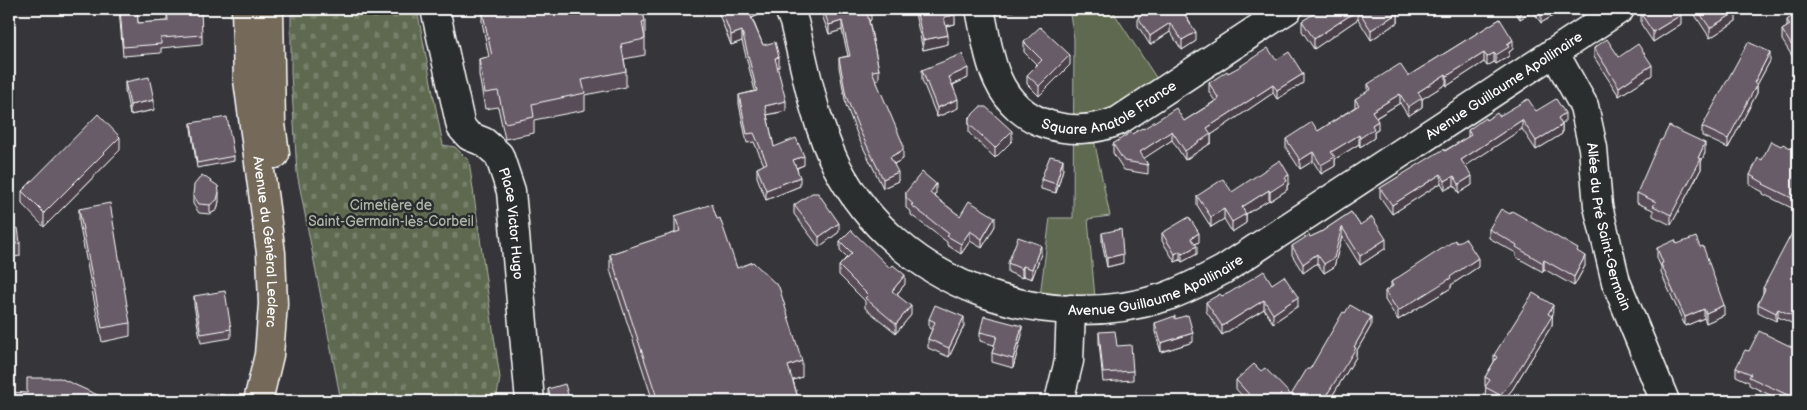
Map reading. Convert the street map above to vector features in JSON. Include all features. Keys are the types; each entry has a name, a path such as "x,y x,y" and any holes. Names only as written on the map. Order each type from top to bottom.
{"main road":[{"name":"Avenue du Général Leclerc","path":"246,9 248,80 271,253 274,304 269,355 258,401"},
{"name":"Avenue du Général Leclerc","path":"269,9 271,124 287,253 288,309 284,358 273,401"},
{"name":"Avenue du Général Leclerc","path":"248,80 257,86 271,195 287,253"}],"street":[{"name":"Place Victor Hugo","path":"435,9 461,127 469,136 484,142 499,155 511,192 530,401"},
{"name":"Avenue Guillaume Apollinaire","path":"789,9 825,141 851,191 871,217 917,258 947,279 977,292 1010,302 1071,309 1101,310 1135,305 1165,297 1223,270 1620,9"},
{"name":"Square Anatole France","path":"980,9 992,64 1006,94 1016,106 1042,123 1073,130 1105,126 1118,121 1288,9"},
{"name":"Allée du Pré Saint-Germain","path":"1554,52 1584,106 1593,148 1598,206 1614,273 1665,401"},
{"path":"1059,401 1068,361 1071,309"}],"green space":[{"name":"Cimetière de Saint-Germain-lès-Corbeil","path":"291,9 417,9 443,145 455,147 469,161 500,378 496,401 341,401 297,173 291,74"},
{"path":"1069,9 1119,9 1114,13 1157,79 1113,107 1089,116 1110,216 1088,219 1095,298 1040,296 1050,218 1073,218 1074,38"}],"building":[{"path":"120,9 137,9 138,23 168,21 167,9 201,9 202,35 161,38 161,44 123,47"},
{"path":"482,9 642,9 645,21 642,22 645,39 621,44 626,71 582,80 585,93 532,104 534,117 505,123 498,91 485,93 479,59 492,56"},
{"path":"721,9 751,9 748,10 763,45 775,42 779,57 775,58 786,101 765,106 774,147 796,138 804,156 793,160 800,177 766,190 757,168 767,163 754,133 747,134 739,95 757,91 742,31 731,35"},
{"path":"823,9 870,9 871,11 867,12 879,70 872,71 903,144 903,150 890,157 898,172 883,179 859,129 846,96 839,58 850,56 842,21 829,25"},
{"path":"916,9 954,9 955,15 944,17 948,35 923,40"},
{"path":"1150,9 1181,9 1196,32 1182,40 1170,23 1150,36 1138,17"},
{"path":"1325,9 1395,9 1398,13 1371,30 1358,10 1314,39 1302,21"},
{"path":"1538,9 1549,9 1541,14"},
{"path":"1651,9 1677,9 1681,15 1653,32 1641,14"},
{"path":"1697,9 1734,9 1736,12 1710,28"},
{"path":"1798,12 1798,47 1794,49 1782,30 1790,25 1787,20"},
{"path":"1500,19 1513,40 1507,44 1509,47 1496,55 1494,53 1487,57 1484,53 1447,76 1446,74 1418,92 1422,98 1408,107 1400,94 1372,111 1378,121 1372,125 1374,129 1360,138 1359,135 1331,152 1335,157 1321,165 1313,152 1300,160 1286,139 1312,122 1318,131 1359,105 1355,99 1371,89 1368,84 1400,64 1408,76"},
{"path":"1040,27 1070,55 1039,86 1027,75 1042,60 1024,42"},
{"path":"1607,39 1619,57 1638,44 1652,65 1619,87 1594,48"},
{"path":"1748,42 1770,52 1754,83 1757,84 1728,139 1702,127"},
{"path":"1268,48 1276,60 1289,52 1303,74 1277,90 1273,85 1207,128 1211,134 1185,151 1172,131 1140,152 1148,165 1124,161 1113,144 1131,132 1132,134 1143,129 1176,108 1184,121 1219,99 1209,83 1227,71 1228,73 1239,67"},
{"path":"962,54 968,68 949,77 958,99 937,108 922,70"},
{"path":"149,77 154,100 130,105 125,82"},
{"path":"1528,99 1536,111 1556,99 1565,113 1558,118 1562,125 1536,141 1522,120 1461,160 1472,176 1459,184 1454,176 1445,181 1441,174 1392,205 1380,188 1471,135 1468,130 1485,118 1486,120 1497,113 1499,116"},
{"path":"980,107 986,107 1012,131 995,148 969,124 969,118"},
{"path":"98,114 120,137 44,213 22,191"},
{"path":"227,117 234,156 197,163 191,123"},
{"path":"1669,126 1705,143 1698,158 1701,159 1671,215 1653,206 1656,202 1637,193 1660,140 1662,140"},
{"path":"1771,141 1781,146 1783,144 1798,152 1798,201 1763,184 1750,175 1758,158 1762,160"},
{"path":"1050,156 1063,159 1056,184 1041,179"},
{"path":"1280,160 1289,175 1285,177 1287,181 1242,207 1246,214 1232,222 1224,209 1211,217 1197,196 1223,179 1232,192"},
{"path":"922,172 936,184 930,193 960,216 969,201 995,217 982,239 970,231 961,244 947,236 949,234 911,205 913,204 906,198 906,192"},
{"path":"202,175 218,186 217,200 210,205 199,204 193,195 194,185"},
{"path":"812,193 818,193 839,223 819,237 794,205"},
{"path":"110,203 130,323 102,328 79,209"},
{"path":"712,204 717,219 720,218 737,268 753,262 779,287 802,361 788,366 799,401 658,401 610,254 680,231 675,216"},
{"path":"1501,209 1510,214 1512,211 1578,249 1577,251 1585,256 1574,277 1544,260 1543,263 1489,229"},
{"path":"1351,212 1360,225 1372,217 1386,239 1360,256 1342,227 1334,258 1324,264 1317,254 1303,264 1292,246 1309,235 1310,237 1321,232"},
{"path":"1189,217 1199,233 1191,238 1197,246 1182,254 1180,251 1175,254 1162,233"},
{"path":"18,228 20,243 9,245 9,230"},
{"path":"1121,229 1123,254 1107,258 1102,233"},
{"path":"851,230 890,268 893,265 905,275 892,291 911,306 896,324 865,298 868,295 839,266 852,253 840,241"},
{"path":"1792,233 1798,236 1798,318 1778,309 1776,313 1758,304 1765,289 1763,288"},
{"path":"1018,237 1041,245 1032,269 1023,266 1022,269 1008,263"},
{"path":"1696,237 1700,247 1703,246 1724,305 1706,313 1704,309 1685,317 1661,264 1663,263 1657,248 1675,240 1677,244"},
{"path":"1465,238 1478,258 1451,278 1398,311 1385,291 1393,286 1391,282 1455,240 1457,243"},
{"path":"1264,271 1272,284 1284,276 1298,297 1273,314 1264,300 1222,326 1206,302 1220,294 1222,296 1229,293"},
{"path":"225,291 231,329 201,334 194,296"},
{"path":"1533,293 1553,305 1548,314 1552,316 1512,381 1500,395 1485,387 1490,380 1485,377 1497,357 1494,355"},
{"path":"935,305 964,317 949,348 928,339 935,322 929,319"},
{"path":"1350,305 1371,317 1354,347 1356,348 1323,401 1255,401 1236,380 1254,364 1261,371 1265,368 1291,395 1307,369 1310,369 1343,312 1345,313"},
{"path":"1188,315 1193,333 1161,343 1155,323 1175,316 1175,319"},
{"path":"984,316 1022,326 1013,359 992,353 997,336 980,332"},
{"path":"1115,331 1117,346 1131,345 1133,371 1103,373 1099,332"},
{"path":"1759,331 1798,350 1798,397 1793,395 1792,397 1749,377 1751,374 1736,368 1745,350 1749,351"},
{"path":"27,378 60,378 111,401 18,401 9,397 9,392 27,393"},
{"path":"565,384 569,398 575,396 577,401 552,401 548,389"},
{"path":"206,393 224,395 221,401 203,401"}]}
